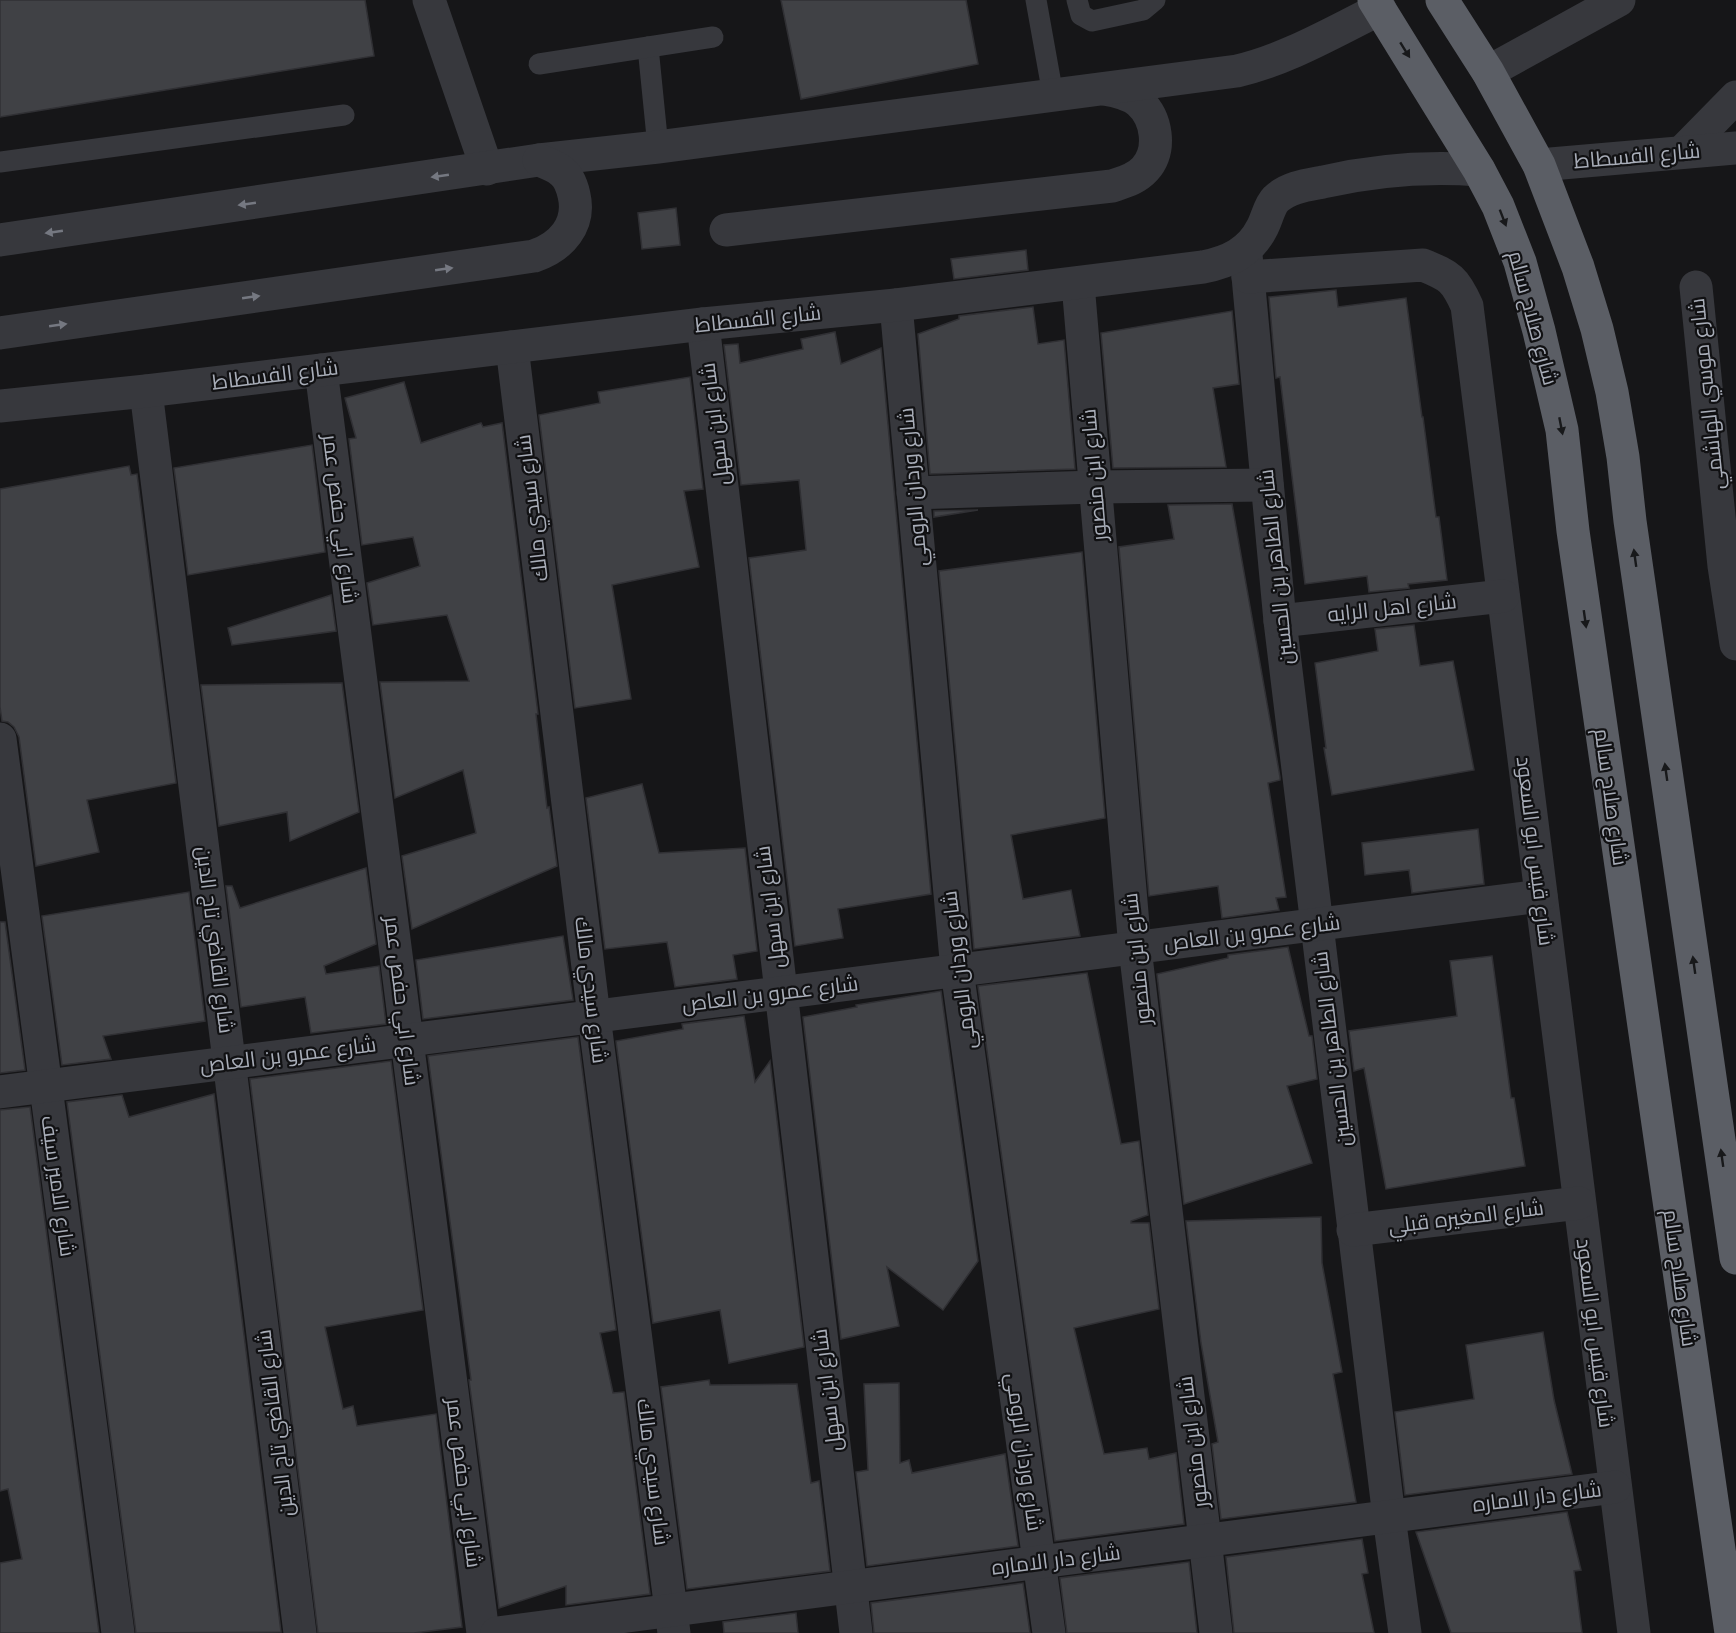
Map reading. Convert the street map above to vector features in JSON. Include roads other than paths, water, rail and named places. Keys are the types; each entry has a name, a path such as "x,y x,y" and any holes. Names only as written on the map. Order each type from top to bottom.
{"highway":[{"path":"1442,0 1488,72 1539,165 1578,267 1597,329 1612,392 1736,1258"},
{"name":"شارع صلاح سالم","path":"1377,4 1479,170 1498,206 1520,262 1562,430 1574,543 1731,1633"}],"street":[{"path":"429,0 487,169"},
{"path":"1488,72 1619,0"},
{"path":"0,240 539,160 658,147 1237,71 1286,56 1377,4"},
{"path":"726,230 1112,186 1130,180 1145,168 1150,160 1154,152 1156,133 1150,115 1138,101 1121,92 1104,89"},
{"path":"1682,152 1736,97"},
{"name":"شارع الفسطاط","path":"1539,165 1736,148"},
{"path":"0,333 534,256 547,252 568,233 575,218 576,201 571,185 562,171 539,160"},
{"name":"شارع الفسطاط","path":"0,406 146,391 703,324 1078,284 1221,264 1238,256 1246,264 1275,200 1289,191 1357,174 1388,170 1418,168 1479,170"},
{"name":"شارع الطاهر بن الحسين","path":"1246,264 1280,621 1353,1230 1405,1633"},
{"name":"شارع قيس ابو السعود","path":"1246,264 1423,265 1444,273 1458,285 1467,306 1634,1633"},
{"name":"شارع ابن منصور","path":"1078,284 1135,948 1216,1633"},
{"name":"شارع موسي الهاشمي","path":"1696,287 1730,565 1736,644"},
{"name":"شارع وردان الرومي","path":"896,305 957,970 1049,1633"},
{"name":"شارع ابن سهل","path":"703,324 856,1633"},
{"name":"شارع سيدي مالك","path":"512,347 594,1016 672,1622"},
{"name":"شارع ابي حفص عمر","path":"321,370 483,1633"},
{"name":"شارع القاضي تاج الدين","path":"146,391 300,1633"},
{"path":"913,493 1095,487 1267,485"},
{"name":"شارع اهل الرايه","path":"1280,621 1503,596"},
{"name":"شارع الامير سيف","path":"0,738 118,1633"},
{"name":"شارع عمرو بن العاص","path":"0,1092 1541,896"},
{"name":"شارع المغيره قبلي","path":"1353,1230 1579,1203"},
{"name":"شارع دار الاماره","path":"496,1633 672,1622 850,1587 1615,1487"}],"lane":[{"path":"1039,0 1053,95"},
{"path":"1077,0 1081,15 1092,21 1143,10 1155,0"},
{"path":"539,64 713,37"},
{"path":"648,47 658,147"},
{"path":"0,162 344,115"}]}
